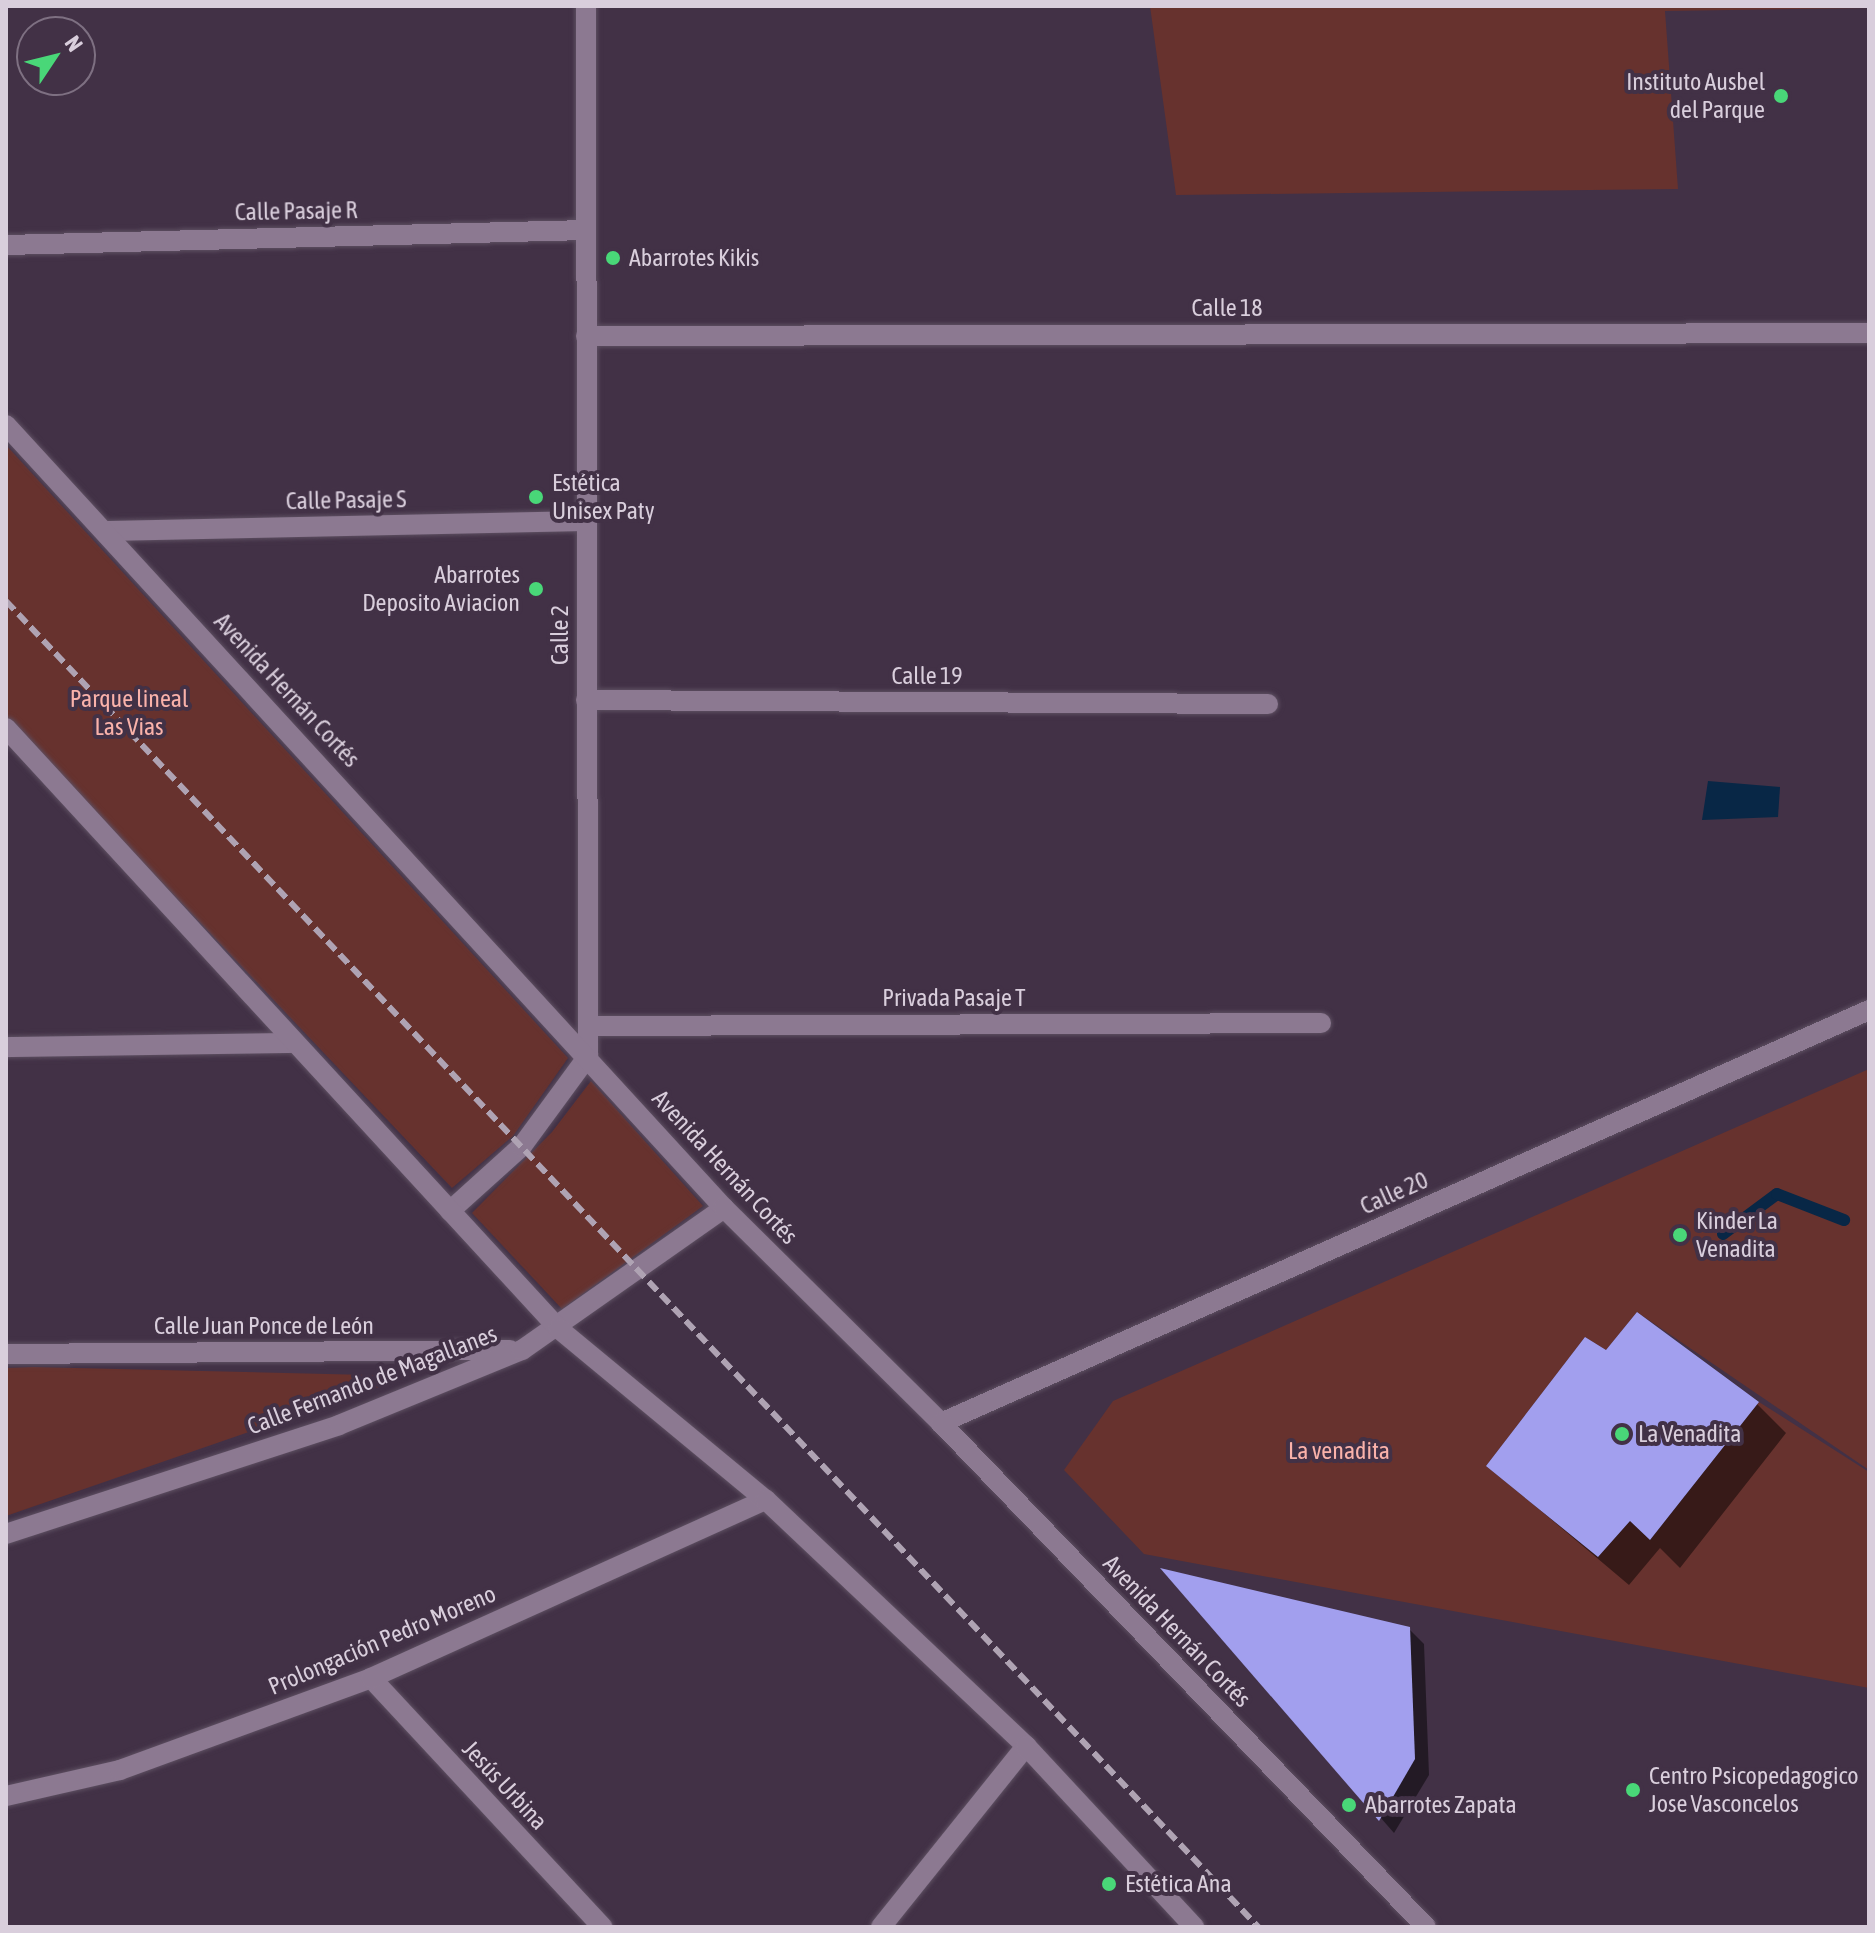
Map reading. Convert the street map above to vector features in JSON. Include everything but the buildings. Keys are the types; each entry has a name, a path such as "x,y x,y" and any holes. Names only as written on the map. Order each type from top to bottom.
{"street":[{"name":"Calle 2","path":"586,6 588,1056"},
{"name":"Calle Pasaje R","path":"6,245 586,230"},
{"name":"Calle 18","path":"586,336 1869,333"},
{"name":"Avenida Hernán Cortés","path":"6,425 588,1056 724,1208 941,1423 1426,1927"},
{"name":"Calle Pasaje S","path":"106,531 587,521"},
{"name":"Calle 19","path":"586,700 1268,704"},
{"path":"6,728 16,749 559,1329 766,1500 1026,1746 1194,1927"},
{"name":"Calle 20","path":"941,1423 1869,1010"},
{"name":"Privada Pasaje T","path":"588,1026 1321,1023"},
{"path":"6,1047 294,1043"},
{"path":"450,1211 522,1146 588,1056"},
{"name":"Calle Fernando de Magallanes","path":"6,1534 339,1425 522,1350 559,1329 724,1208"},
{"name":"Calle Juan Ponce de León","path":"6,1354 522,1350"},
{"name":"Prolongación Pedro Moreno","path":"6,1796 120,1770 371,1678 766,1500"},
{"name":"Jesús Urbina","path":"371,1678 602,1927"},
{"path":"881,1927 1026,1746"}],"green space":[{"path":"1150,6 1869,8 1665,11 1678,189 1176,195"},
{"name":"Parque lineal Las Vias","path":"6,445 568,1058 513,1136 452,1188 6,718"},
{"name":"La venadita","path":"1869,1069 1869,1470 1637,1312 1606,1350 1585,1337 1486,1466 1598,1557 1630,1521 1650,1540 1759,1402 1869,1472 1869,1688 1144,1554 1064,1470 1113,1401"},
{"path":"591,1081 703,1206 562,1309 472,1213 552,1132"},
{"path":"33,1367 411,1376 6,1516 6,1368"}],"water":[{"path":"1708,781 1780,787 1778,817 1702,820"}],"waterway":[{"path":"1723,1234 1777,1194 1844,1220"}],"railway":[{"path":"6,601 1258,1927"}],"place":[{"name":"Instituto Ausbel del Parque","path":"1781,96"},
{"name":"Abarrotes Kikis","path":"613,258"},
{"name":"Estética Unisex Paty","path":"536,497"},
{"name":"Abarrotes Deposito Aviacion","path":"536,589"},
{"name":"Kinder La Venadita","path":"1680,1235"},
{"name":"La Venadita","path":"1622,1434"},
{"name":"Centro Psicopedagogico Jose Vasconcelos","path":"1633,1790"},
{"name":"Abarrotes Zapata","path":"1349,1805"},
{"name":"Estética Ana","path":"1109,1884"}]}
